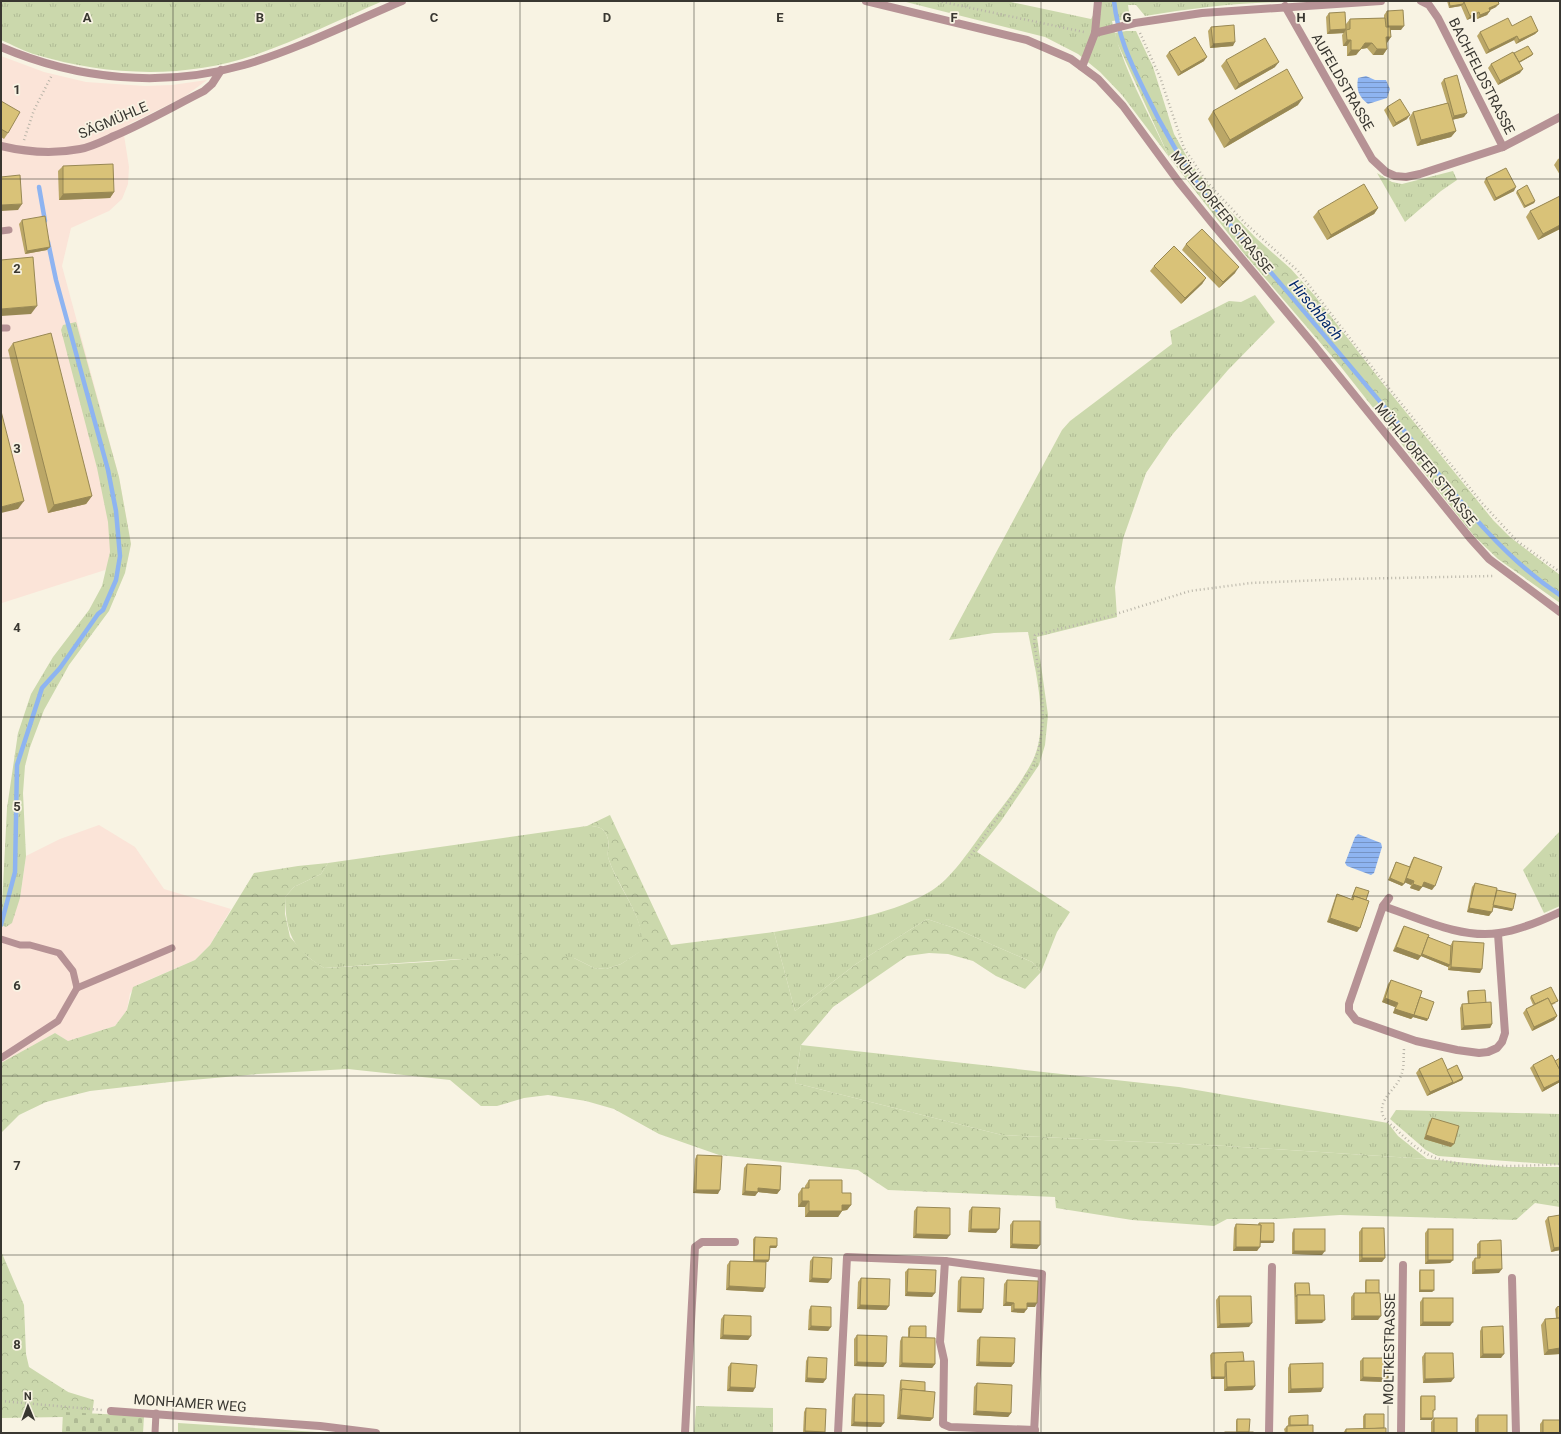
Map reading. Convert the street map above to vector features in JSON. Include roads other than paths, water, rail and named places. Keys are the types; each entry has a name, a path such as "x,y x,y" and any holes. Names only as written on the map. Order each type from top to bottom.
{"street":[{"path":"1,47 56,67 108,76 155,78 203,75 269,57 402,1"},
{"name":"MÜHLDORFER STRASSE","path":"866,1 1027,40 1058,52 1098,79 1124,106 1202,211 1314,344 1443,505 1489,559 1560,612"},
{"path":"1082,67 1095,32 1098,1"},
{"path":"1095,32 1131,24 1202,13 1285,6 1381,1"},
{"name":"BACHFELDSTRASSE","path":"1421,1 1429,5 1438,18 1503,147"},
{"name":"AUFELDSTRASSE","path":"1285,6 1372,159 1386,172 1395,176 1406,177 1503,147 1560,117"},
{"name":"SÄGMÜHLE","path":"1,146 20,150 59,152 81,149 128,130 204,91 212,84 220,70"},
{"path":"1389,898 1383,906 1349,1004 1349,1011 1356,1020 1406,1038 1432,1045 1479,1053 1497,1048 1502,1042 1505,1032 1498,934"},
{"path":"1383,906 1453,929 1472,933 1498,934 1520,928 1560,912"},
{"path":"685,1433 695,1247 702,1242 735,1242"},
{"path":"838,1433 847,1257 945,1261 1042,1274 1034,1431 950,1427 943,1424 944,1360 940,1342 945,1261"},
{"name":"MOLTKESTRASSE","path":"1401,1433 1403,1265"},
{"path":"1269,1433 1272,1267"},
{"path":"1512,1278 1516,1433"},
{"name":"MONHAMER WEG","path":"111,1411 156,1413 320,1426 376,1433"}],"lane":[{"path":"1,231 9,230"},
{"path":"2,939 20,945 59,953 73,971 77,988"},
{"path":"1,1058 58,1022 77,988 172,948"},
{"path":"155,1433 156,1413"}],"water":[{"path":"1366,76 1375,80 1386,80 1390,89 1387,98 1368,104 1360,96 1357,82 1358,78"},
{"path":"1358,834 1381,843 1382,847 1374,873 1371,875 1347,866 1345,863 1355,837"}],"waterway":[{"name":"Hirschbach","path":"1114,1 1121,36 1139,79 1175,148 1211,203 1397,422 1472,515 1513,558 1560,595"},
{"path":"39,187 45,221"},
{"path":"1,925 15,872 17,765 42,688 60,668 98,614 103,610 116,580 120,556 116,511 108,470 56,280 48,242"}]}
